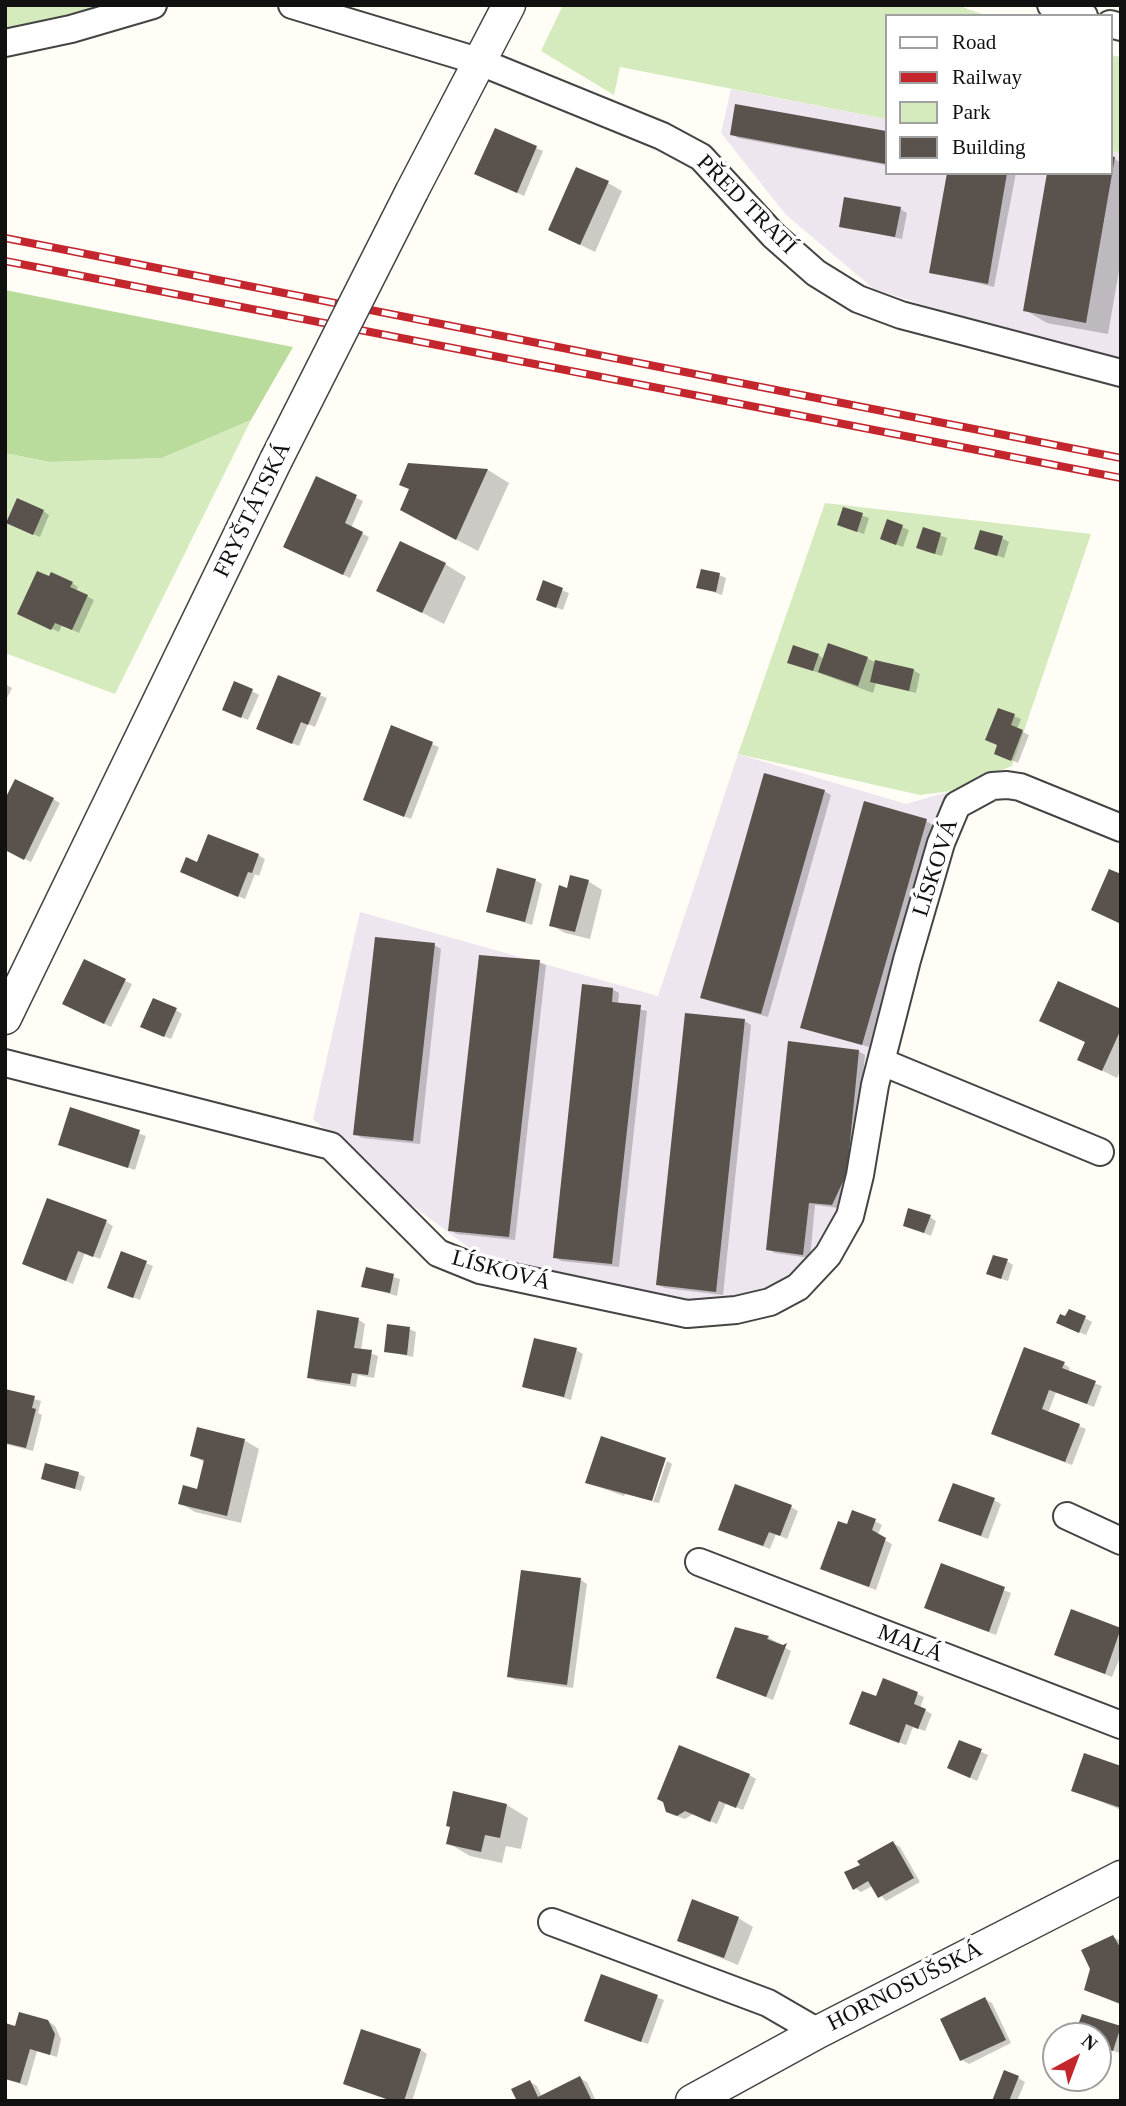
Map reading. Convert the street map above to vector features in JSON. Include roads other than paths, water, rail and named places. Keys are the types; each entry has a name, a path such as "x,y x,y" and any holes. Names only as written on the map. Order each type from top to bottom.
{"street":[{"path":"5,43 71,29 153,5"},
{"name":"PŘED TRATÍ","path":"292,5 478,61 662,136 701,157 774,236 816,273 858,299 901,315 1121,373"},
{"name":"FRYŠTÁTSKÁ","path":"5,1018 276,460 509,5"},
{"path":"1051,5 1078,14"},
{"name":"LÍSKOVÁ","path":"5,1063 331,1146 438,1253 480,1270 687,1314 736,1310 770,1302 798,1287 828,1255 850,1216 860,1175 875,1085 906,960 941,843 957,805 992,786 1007,785 1020,787 1121,828"},
{"path":"882,1062 1100,1152"},
{"path":"1067,1517 1121,1541"},
{"name":"MALÁ","path":"699,1562 1121,1725"},
{"name":"HORNOSUŠSKÁ","path":"692,2101 818,2032 1121,1877"},
{"path":"552,1922 768,2003 818,2032"}],"railway":[{"path":"5,238 1121,458"},
{"path":"5,261 1121,478"}]}
